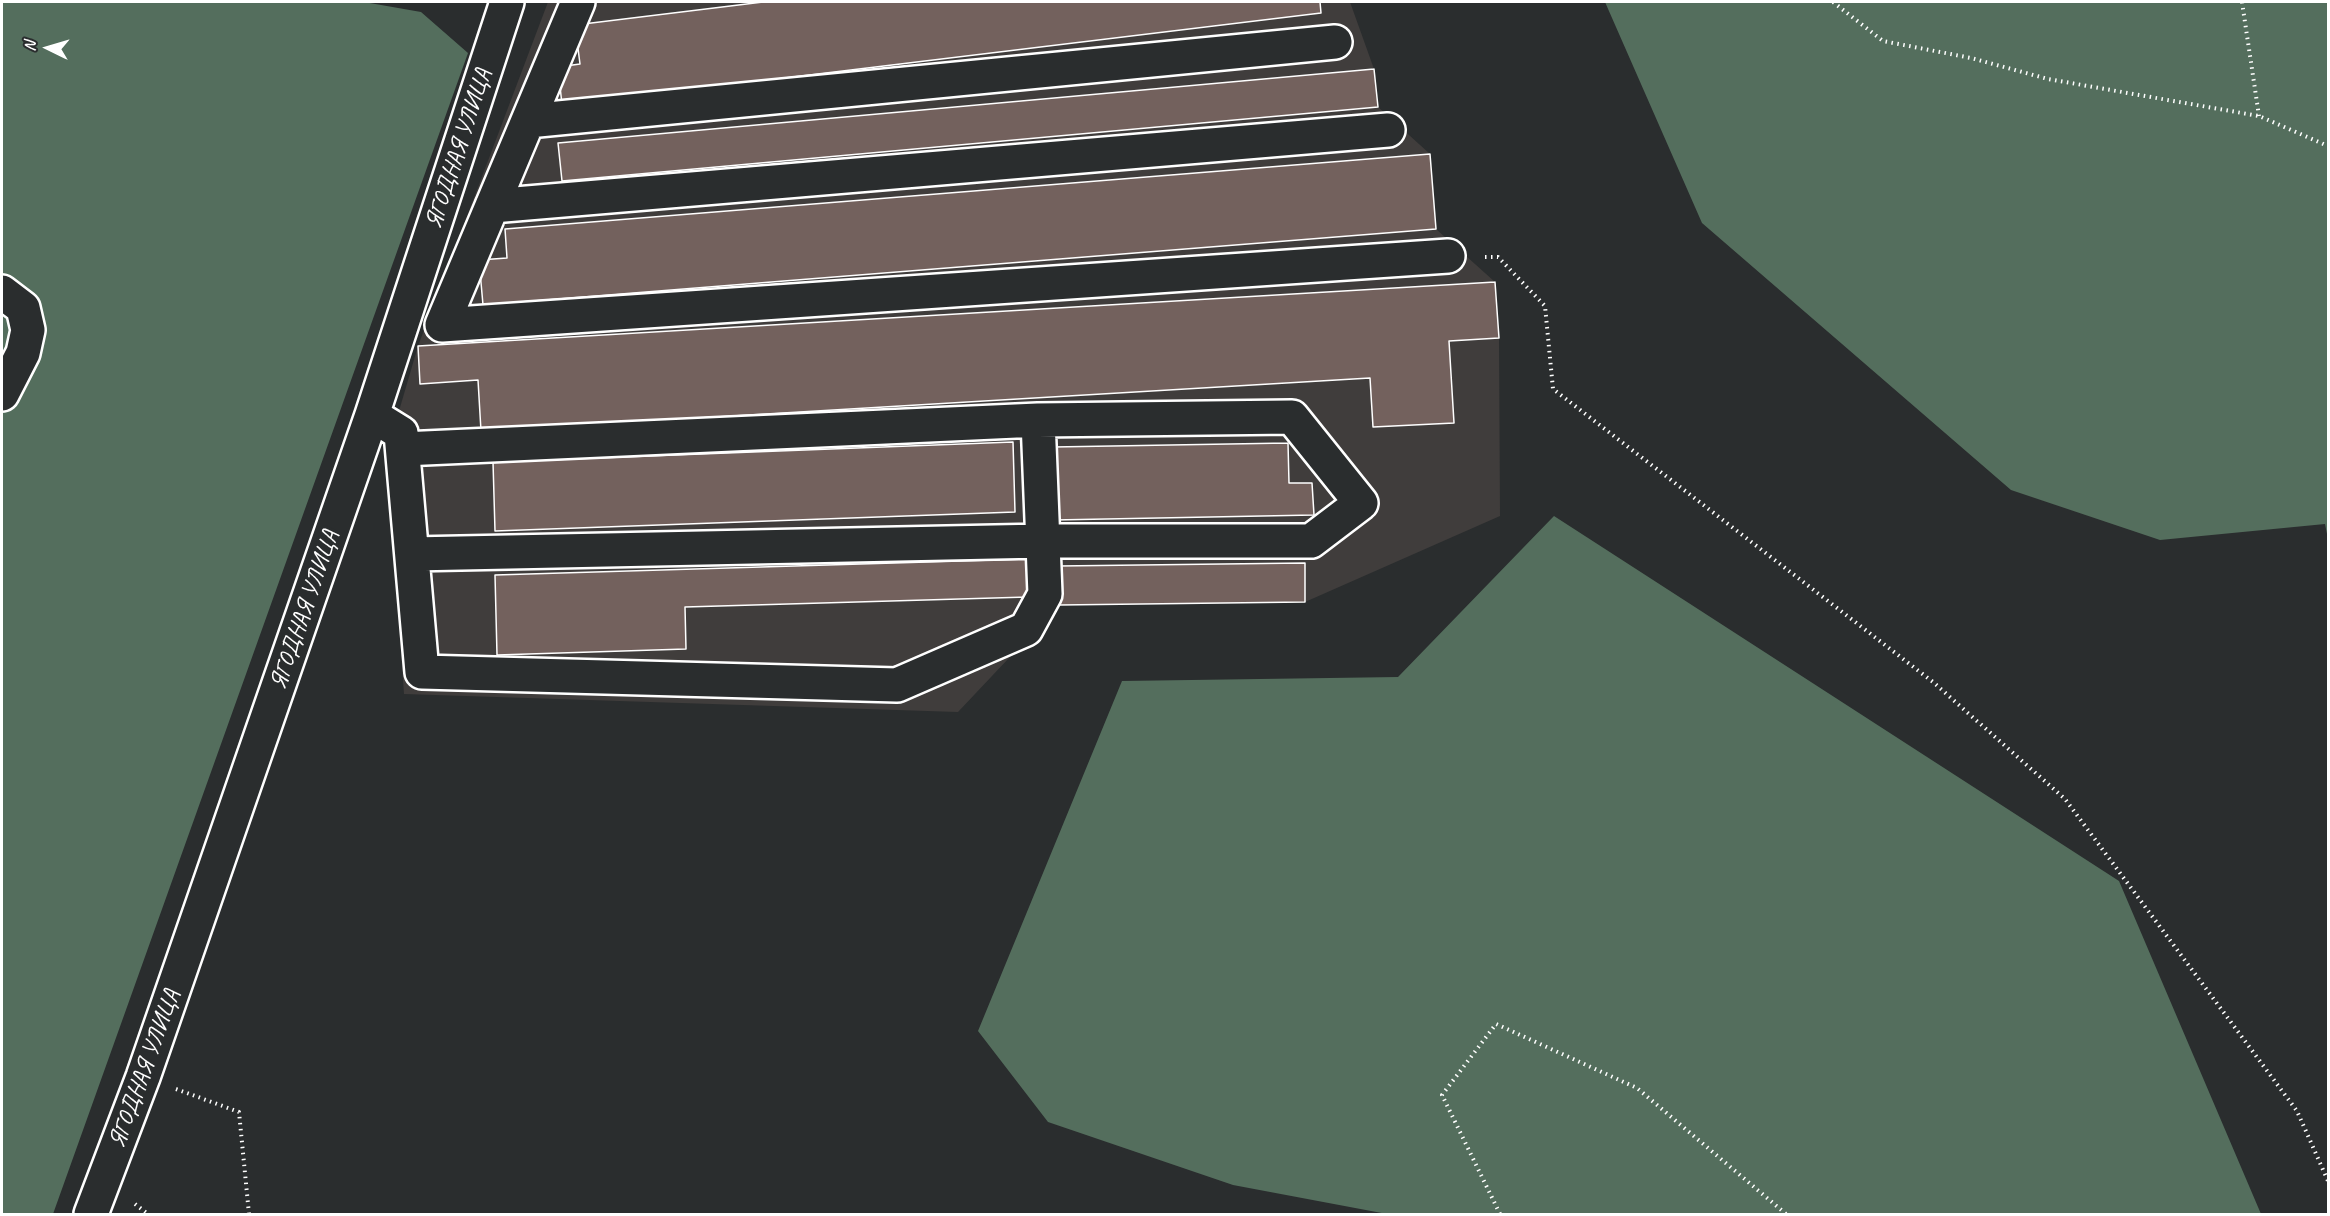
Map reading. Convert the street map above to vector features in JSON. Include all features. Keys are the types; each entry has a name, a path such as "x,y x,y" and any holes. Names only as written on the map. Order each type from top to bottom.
{"street":[{"name":"ЯГОДНАЯ УЛИЦА","path":"91,1215 143,1077 372,416 507,2"},
{"path":"578,2 442,325 1448,256"},
{"path":"528,121 1335,42"},
{"path":"492,206 1388,130"},
{"path":"2,292 23,308 28,330 23,353 2,394"},
{"path":"372,416 402,433 422,672 897,685 1026,629 1045,594 1038,420"},
{"path":"403,449 1038,420 1292,417 1361,503 1311,541 1043,541 412,554"}],"path":[{"path":"1833,2 1883,41 1971,58 2048,79 2259,116 2328,146"},
{"path":"2242,2 2259,116"},
{"path":"1448,256 1498,257 1545,306 1552,389 1933,682 2065,799 2297,1111 2328,1181"},
{"path":"1500,1215 1442,1095 1496,1024 1637,1088 1786,1215"},
{"path":"143,1077 239,1112 249,1215"}],"shaded area":[{"path":"548,2 1350,2 1374,69 1378,107 1430,154 1436,229 1495,282 1499,338 1500,516 1305,602 1059,605 958,712 404,694 387,452 418,346"}],"green space":[{"path":"2,2 364,2 421,12 468,53 53,1214 2,1214"},
{"path":"1605,2 2328,2 2328,539 2325,524 2160,540 2011,490 1702,223"},
{"path":"1554,516 2119,881 2261,1214 1387,1214 1233,1185 1048,1122 978,1031 1122,681 1398,677"}],"building":[{"path":"763,2 1320,2 1321,13 562,105 558,67 580,64 575,25"},
{"path":"1374,69 1378,107 562,181 558,143"},
{"path":"1430,154 1436,229 483,305 479,260 507,258 505,229"},
{"path":"1495,282 1499,338 1449,341 1454,423 1373,427 1370,378 481,431 478,380 420,384 418,346"},
{"path":"1013,442 1015,512 495,531 493,462"},
{"path":"1288,443 1289,483 1312,483 1314,515 1054,520 1053,447"},
{"path":"1027,559 1028,597 685,607 686,649 497,655 495,575"},
{"path":"1305,563 1305,602 1059,605 1058,566"}]}
